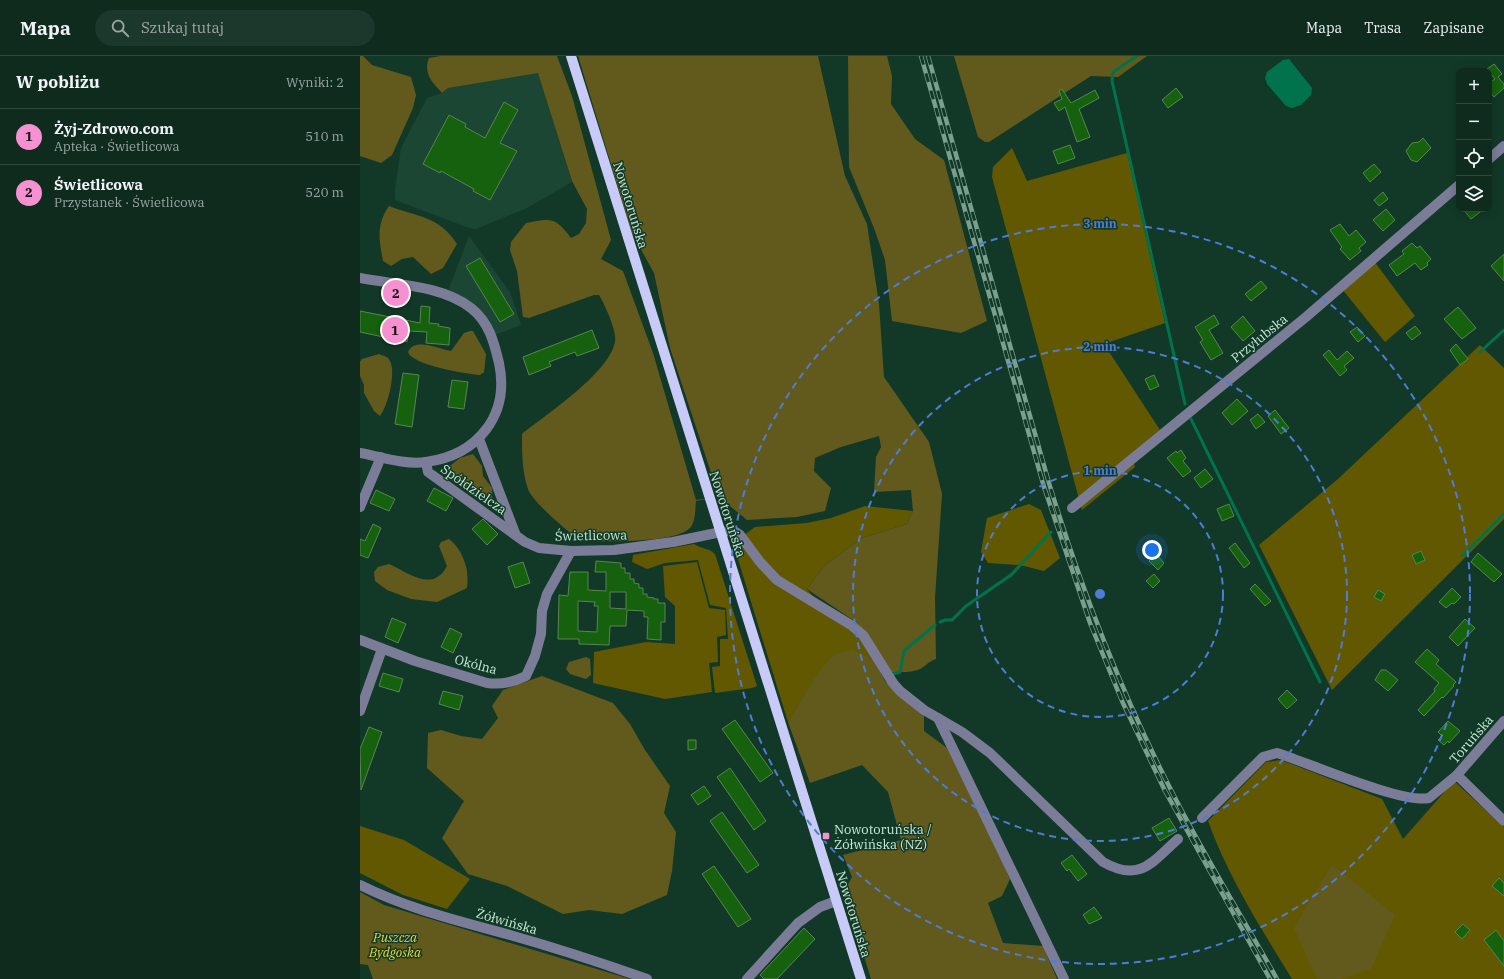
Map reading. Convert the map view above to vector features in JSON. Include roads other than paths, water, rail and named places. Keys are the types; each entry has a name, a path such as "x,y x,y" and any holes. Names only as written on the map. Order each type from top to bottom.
{"main road":[{"name":"Nowotoruńska","path":"571,56 861,979"}],"street":[{"path":"1492,156 1504,146"},
{"name":"Przyłubska","path":"1072,508 1306,317 1456,188"},
{"path":"360,278 444,294 470,308 486,324 494,343 502,384 498,405 479,439 515,533"},
{"name":"Spółdzielcza","path":"360,453 404,462 426,462 446,458 466,448 479,439"},
{"path":"360,507 381,457"},
{"name":"Spółdzielcza","path":"426,462 428,472 515,533"},
{"name":"Świetlicowa","path":"515,533 525,542 539,548 572,552 614,550 673,542 720,532 734,531 740,535 760,562 777,580 851,625 862,636 893,683 900,691 924,710 967,735 990,753 1103,862 1110,866 1130,871 1145,868 1178,839"},
{"name":"Okólna","path":"360,640 382,649 487,684 505,683 526,676 535,656 541,634 542,611 547,594 572,552"},
{"path":"360,711 382,649"},
{"path":"938,718 1064,979"},
{"name":"Toruńska","path":"1202,818 1263,757 1277,753 1387,792 1413,798 1429,798 1457,775 1504,721"},
{"path":"1457,775 1504,822"},
{"name":"Żółwińska","path":"360,885 389,900 513,936 647,979"},
{"path":"747,979 798,923 820,907 836,901"}],"waterway":[{"path":"1137,56 1113,72 1112,81 1185,404"},
{"path":"1480,352 1504,330"},
{"path":"1191,419 1320,682"},
{"path":"1463,555 1504,514"},
{"path":"940,622 952,620 966,606 1011,575 1051,532"},
{"path":"890,675 900,672 904,651 935,625"}],"railway":[{"path":"921,56 1044,487 1090,623 1122,701 1165,791 1270,979"},
{"path":"928,56 1049,483 1088,599 1134,712 1169,786 1208,859 1277,979"}],"place":[{"name":"Świetlicowa","path":"396,293"},
{"name":"Żyj-Zdrowo.com","path":"395,330"},
{"name":"Nowotoruńska / Żółwińska (NŻ)","path":"826,836"}],"park label":[{"name":"Puszcza Bydgoska","path":"395,944"}]}
